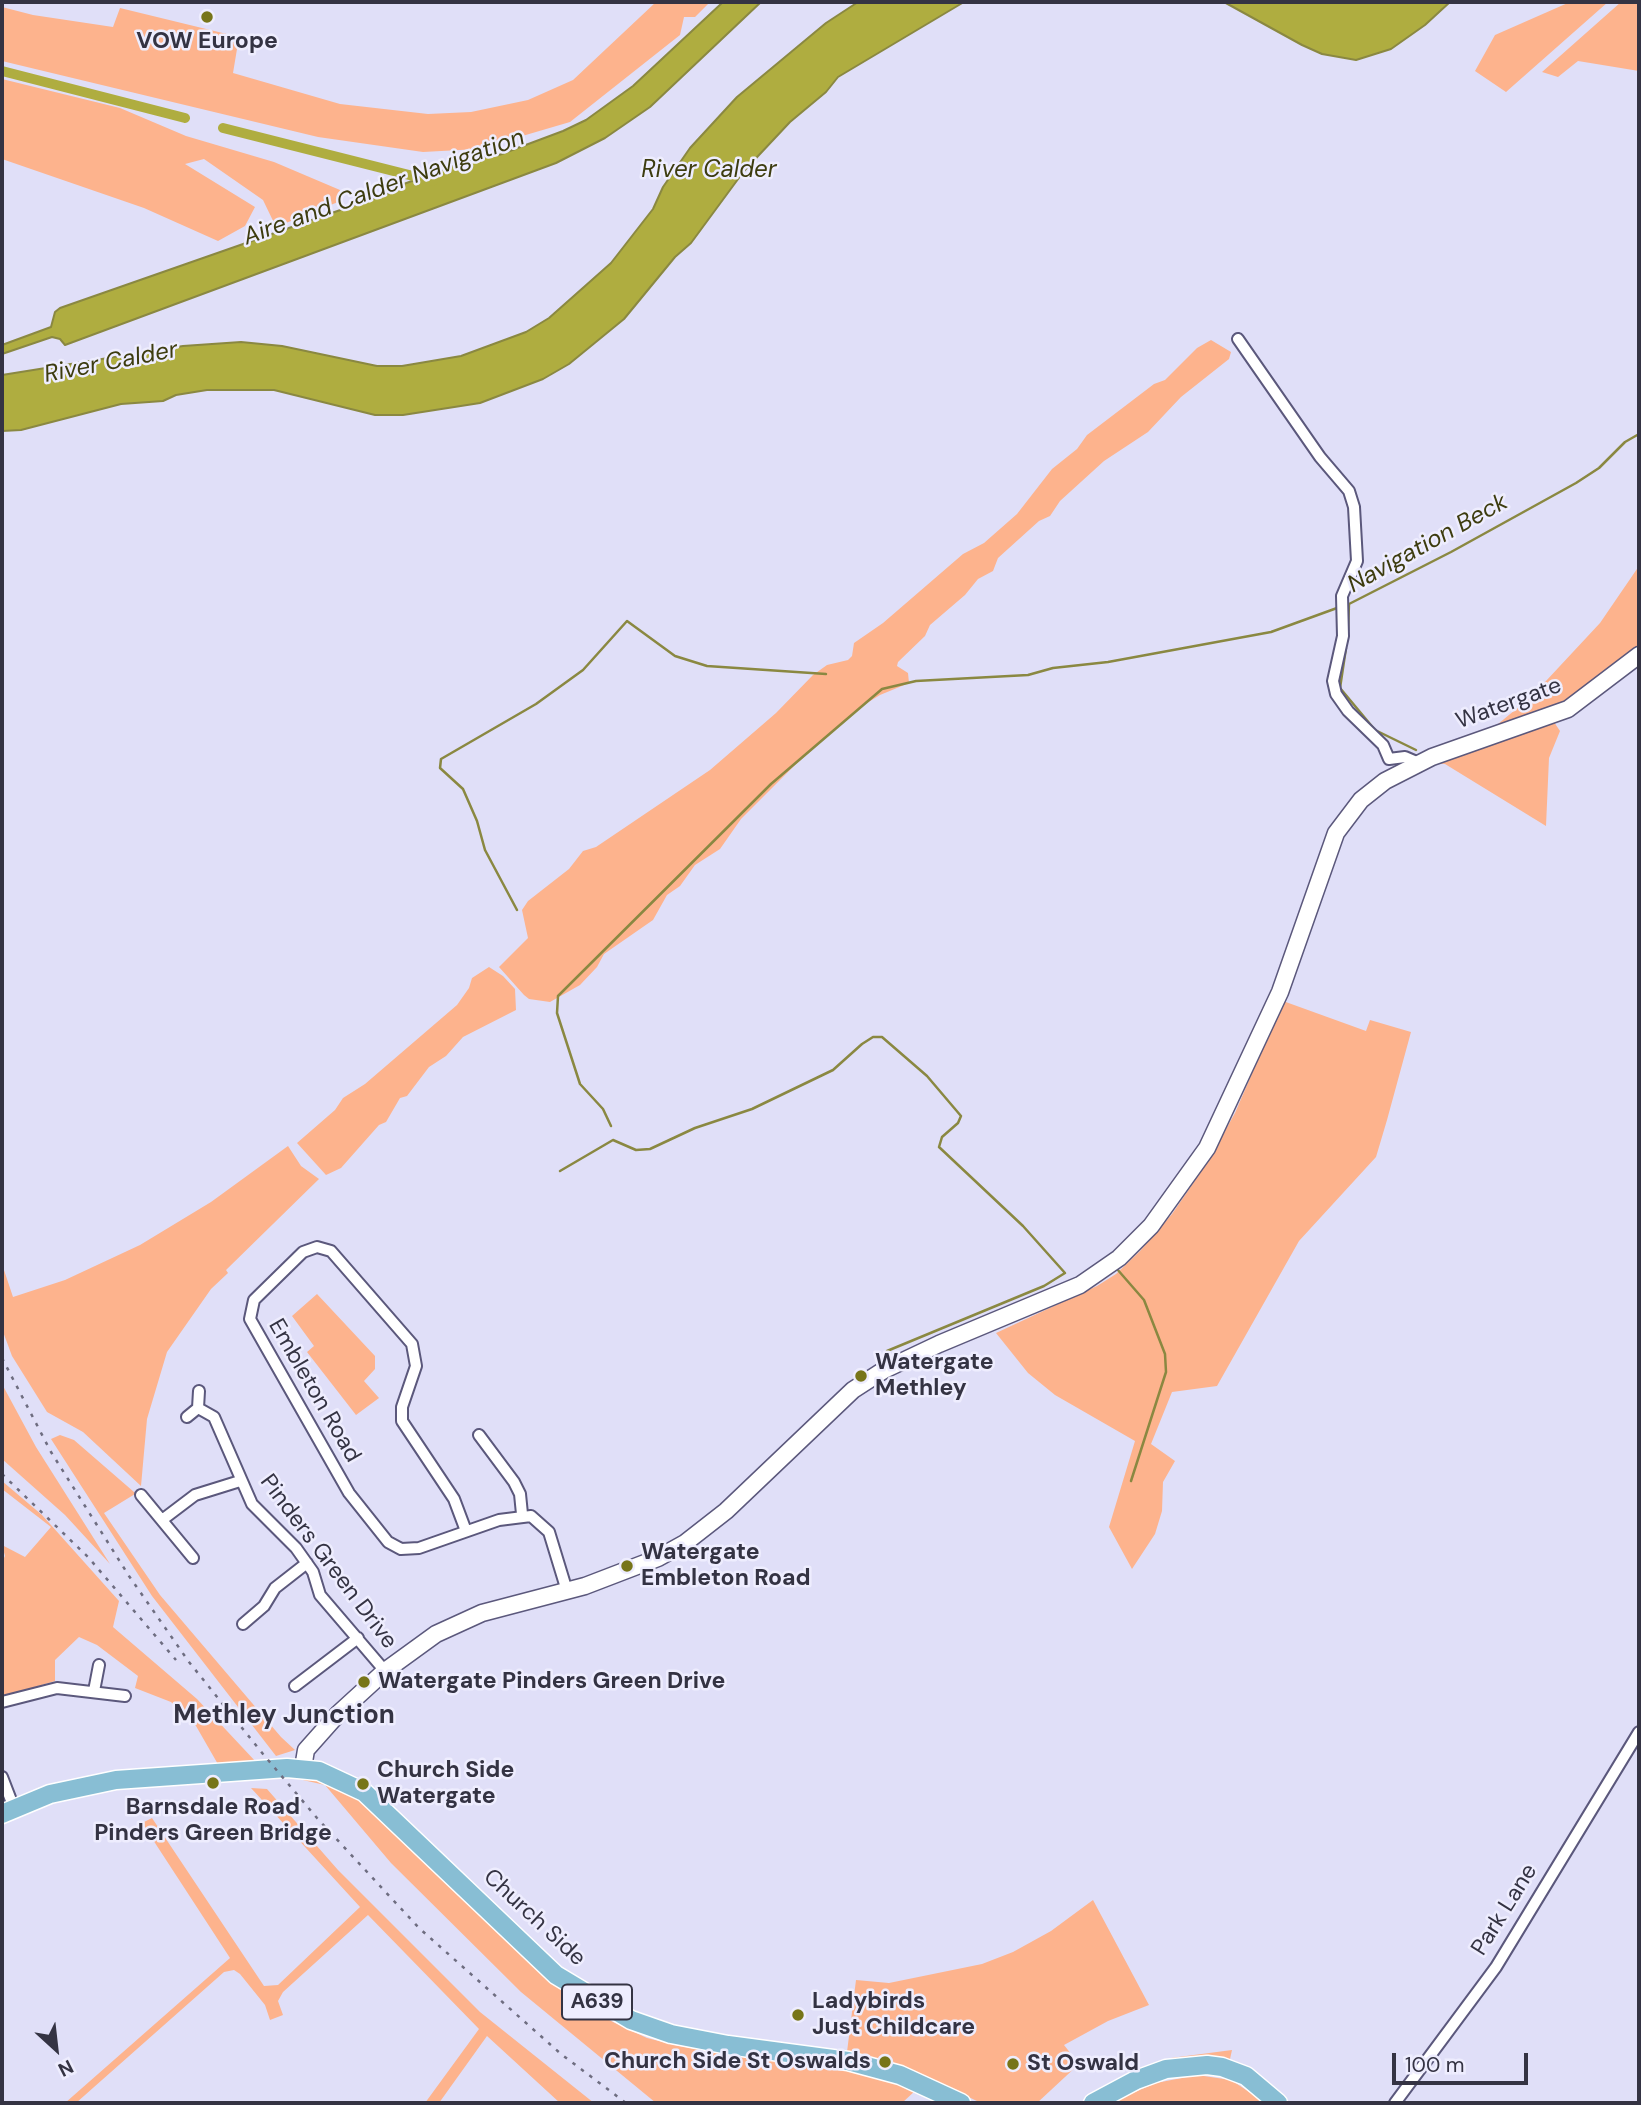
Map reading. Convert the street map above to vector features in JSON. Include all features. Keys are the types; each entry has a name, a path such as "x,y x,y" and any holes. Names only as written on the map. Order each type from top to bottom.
{"main road":[{"name":"Watergate","path":"303,1768 304,1754 313,1741 385,1671 436,1634 461,1621 628,1572 685,1543 726,1511 842,1399 884,1370 1080,1285 1110,1265 1135,1242 1178,1192 1207,1148 1276,1003 1336,833 1361,800 1385,781 1419,763 1568,709 1639,655"},
{"name":"A639","path":"8,1811 50,1794 116,1780 303,1768"},
{"name":"Church Side","path":"303,1768 333,1776 364,1792 556,1975 631,2020 671,2034 728,2045 848,2061 900,2075 961,2103"},
{"path":"1093,2103 1127,2084 1166,2069 1207,2065 1231,2069 1246,2076 1278,2103"}],"street":[{"path":"1238,339 1320,457 1349,491 1354,507 1357,561 1342,596 1343,635 1333,681 1342,704 1383,745 1389,759 1384,769 1385,781"},
{"path":"1389,759 1405,757 1419,763"},
{"name":"Embleton Road","path":"466,1531 454,1499 402,1421 402,1407 416,1366 412,1344 331,1251 317,1247 303,1252 254,1300 250,1319 332,1468 388,1542 401,1549 419,1548 522,1514"},
{"path":"187,1418 198,1408 199,1391"},
{"name":"Pinders Green Drive","path":"198,1408 214,1417 252,1504 307,1563 320,1595 385,1671"},
{"path":"479,1435 514,1482 522,1514 539,1520 549,1532 567,1591"},
{"path":"162,1520 195,1495 240,1481"},
{"path":"141,1495 192,1559"},
{"path":"243,1624 264,1606 275,1588 307,1563"},
{"path":"296,1686 358,1638"},
{"path":"94,1690 99,1665"},
{"path":"2,1702 57,1688 94,1690 125,1696"},
{"name":"Park Lane","path":"1395,2103 1496,1967 1639,1732"},
{"path":"2,1777 8,1811"}],"shaded area":[{"path":"656,2 710,2 695,17 684,17 680,35 570,122 478,149 423,152 318,137 2,61 2,7 33,15 113,27 120,8 239,37 233,73 340,104 428,114 471,112 528,100 573,80"},
{"path":"1570,2 1608,2 1506,92 1475,71 1495,35"},
{"path":"1621,2 1639,2 1639,71 1578,61 1558,77 1542,72"},
{"path":"2,79 120,108 186,136 274,162 340,190 343,200 276,227 263,200 204,159 185,164 255,207 245,226 218,241 144,208 2,159"},
{"path":"1211,340 1231,352 1229,359 1181,397 1148,432 1104,461 1060,501 1050,516 1039,521 998,558 993,571 978,579 965,595 930,625 925,636 898,662 897,666 908,673 909,683 862,706 794,766 741,819 720,849 695,865 680,886 667,895 653,920 604,954 597,967 580,985 550,1002 529,999 524,995 499,967 528,938 522,910 528,901 569,869 583,851 596,847 710,770 776,713 813,675 827,665 848,660 852,656 854,643 883,623 963,554 984,543 1017,514 1052,469 1077,449 1087,435 1154,384 1165,380 1197,348"},
{"path":"1639,566 1639,647 1566,704 1499,727 1498,724 1532,696 1600,623"},
{"path":"1554,722 1560,731 1549,758 1546,826 1445,764 1432,763 1477,745"},
{"path":"489,967 503,976 515,989 516,1010 463,1037 446,1056 429,1067 407,1096 400,1098 386,1122 379,1125 341,1168 326,1175 297,1143 335,1110 343,1098 365,1084 457,1005 469,988 472,978"},
{"path":"1283,1001 1366,1031 1370,1020 1411,1032 1376,1157 1299,1241 1217,1386 1172,1392 1151,1444 1175,1461 1163,1482 1162,1511 1155,1534 1132,1569 1109,1527 1135,1441 1055,1395 1028,1373 996,1333 1097,1286 1116,1274 1172,1214 1207,1163 1235,1113"},
{"path":"288,1146 301,1166 319,1179 226,1270 228,1273 211,1289 167,1352 147,1419 141,1486 83,1432 47,1412 12,1356 2,1329 2,1264 13,1297 65,1280 140,1245 211,1202"},
{"path":"317,1294 375,1356 375,1369 364,1381 379,1398 356,1415 307,1352 314,1346 292,1316"},
{"path":"2,1384 36,1447 110,1564 65,1515 2,1459"},
{"path":"60,1435 74,1440 134,1492 135,1494 104,1513 160,1595 295,1750 276,1756 152,1596 51,1439"},
{"path":"2,1481 42,1515 119,1601 113,1627 197,1699 257,1763 219,1766 196,1726 171,1702 135,1688 138,1676 97,1645 79,1637 55,1660 55,1681 2,1697 2,1562 5,1556 2,1545 25,1557 51,1527 2,1489"},
{"path":"285,1776 304,1776 325,1781 361,1800 549,1981 583,2006 615,2023 647,2038 675,2045 726,2055 854,2070 916,2090 902,2103 656,2103 521,1992 391,1863 325,1785"},
{"path":"251,1788 267,1789 338,1870 480,2012 594,2103 560,2103 487,2036 439,2103 425,2103 479,2029 368,1915 283,1992 278,2001 283,2015 270,2020 265,2005 240,1974 234,1970 224,1972 76,2103 65,2103 230,1958 142,1823 152,1818 264,1986 278,1985 360,1907"},
{"path":"1093,1900 1149,2005 1108,2021 1064,2045 1079,2064 1037,2103 981,2103 915,2071 847,2052 856,1980 889,1983 982,1964 1013,1952 1051,1931"},
{"path":"1232,2050 1230,2059 1226,2061 1171,2058"},
{"path":"1197,2075 1231,2080 1266,2103 1109,2103 1156,2083"}],"water":[{"path":"723,2 761,2 650,107 605,138 556,163 65,345 60,339 52,337 2,354 2,345 51,327 55,312 60,308 389,193 390,189 475,158 499,155 586,120 633,86"},
{"name":"River Calder","path":"858,2 964,2 838,77 826,92 790,122 744,171 691,243 675,257 624,319 569,364 543,379 480,403 403,415 375,415 274,390 207,390 176,395 163,401 121,404 21,430 2,431 2,375 183,346 241,342 282,346 377,366 402,366 461,356 526,332 549,318 611,263 653,209 663,187 690,148 737,97 826,23"},
{"path":"1224,2 1450,2 1425,25 1391,49 1356,60 1322,54"}],"waterway":[{"name":"Aire and Calder Navigation","path":"2,71 185,118"},
{"path":"223,128 433,181"},
{"name":"Navigation Beck","path":"1348,631 1349,604 1576,483 1599,468 1625,442 1639,434"},
{"path":"611,1126 603,1109 580,1084 557,1013 558,996 771,784 882,689 916,681 1028,675 1053,668 1108,662 1271,632 1337,608"},
{"path":"517,910 485,850 477,821 463,789 440,768 441,759 536,704 583,670 627,621 675,656 707,666 826,674"},
{"name":"Navigation Beck","path":"1346,648 1340,688 1375,730 1416,750"},
{"path":"560,1171 613,1140 636,1150 650,1149 695,1128 752,1109 833,1070 862,1044 873,1037 882,1037 927,1076 961,1116 958,1123 942,1137 939,1147 1023,1226 1065,1273 1044,1286 887,1351"},
{"path":"1117,1269 1144,1300 1165,1354 1166,1372 1131,1481"}],"railway":[{"path":"2,1358 51,1452 129,1576 189,1662 263,1754 317,1818 419,1928 561,2054 626,2103"},
{"path":"2,1474 88,1557 176,1660"}],"place":[{"name":"VOW Europe","path":"207,17"},
{"name":"Watergate Methley","path":"861,1376"},
{"name":"Watergate Embleton Road","path":"627,1566"},
{"name":"Watergate Pinders Green Drive","path":"364,1682"},
{"name":"Barnsdale Road Pinders Green Bridge","path":"213,1783"},
{"name":"Church Side Watergate","path":"363,1784"},
{"name":"Ladybirds Just Childcare","path":"798,2015"},
{"name":"Church Side St Oswalds","path":"885,2062"},
{"name":"St Oswald","path":"1013,2064"}],"district":[{"name":"Methley Junction","path":"284,1716"}]}
